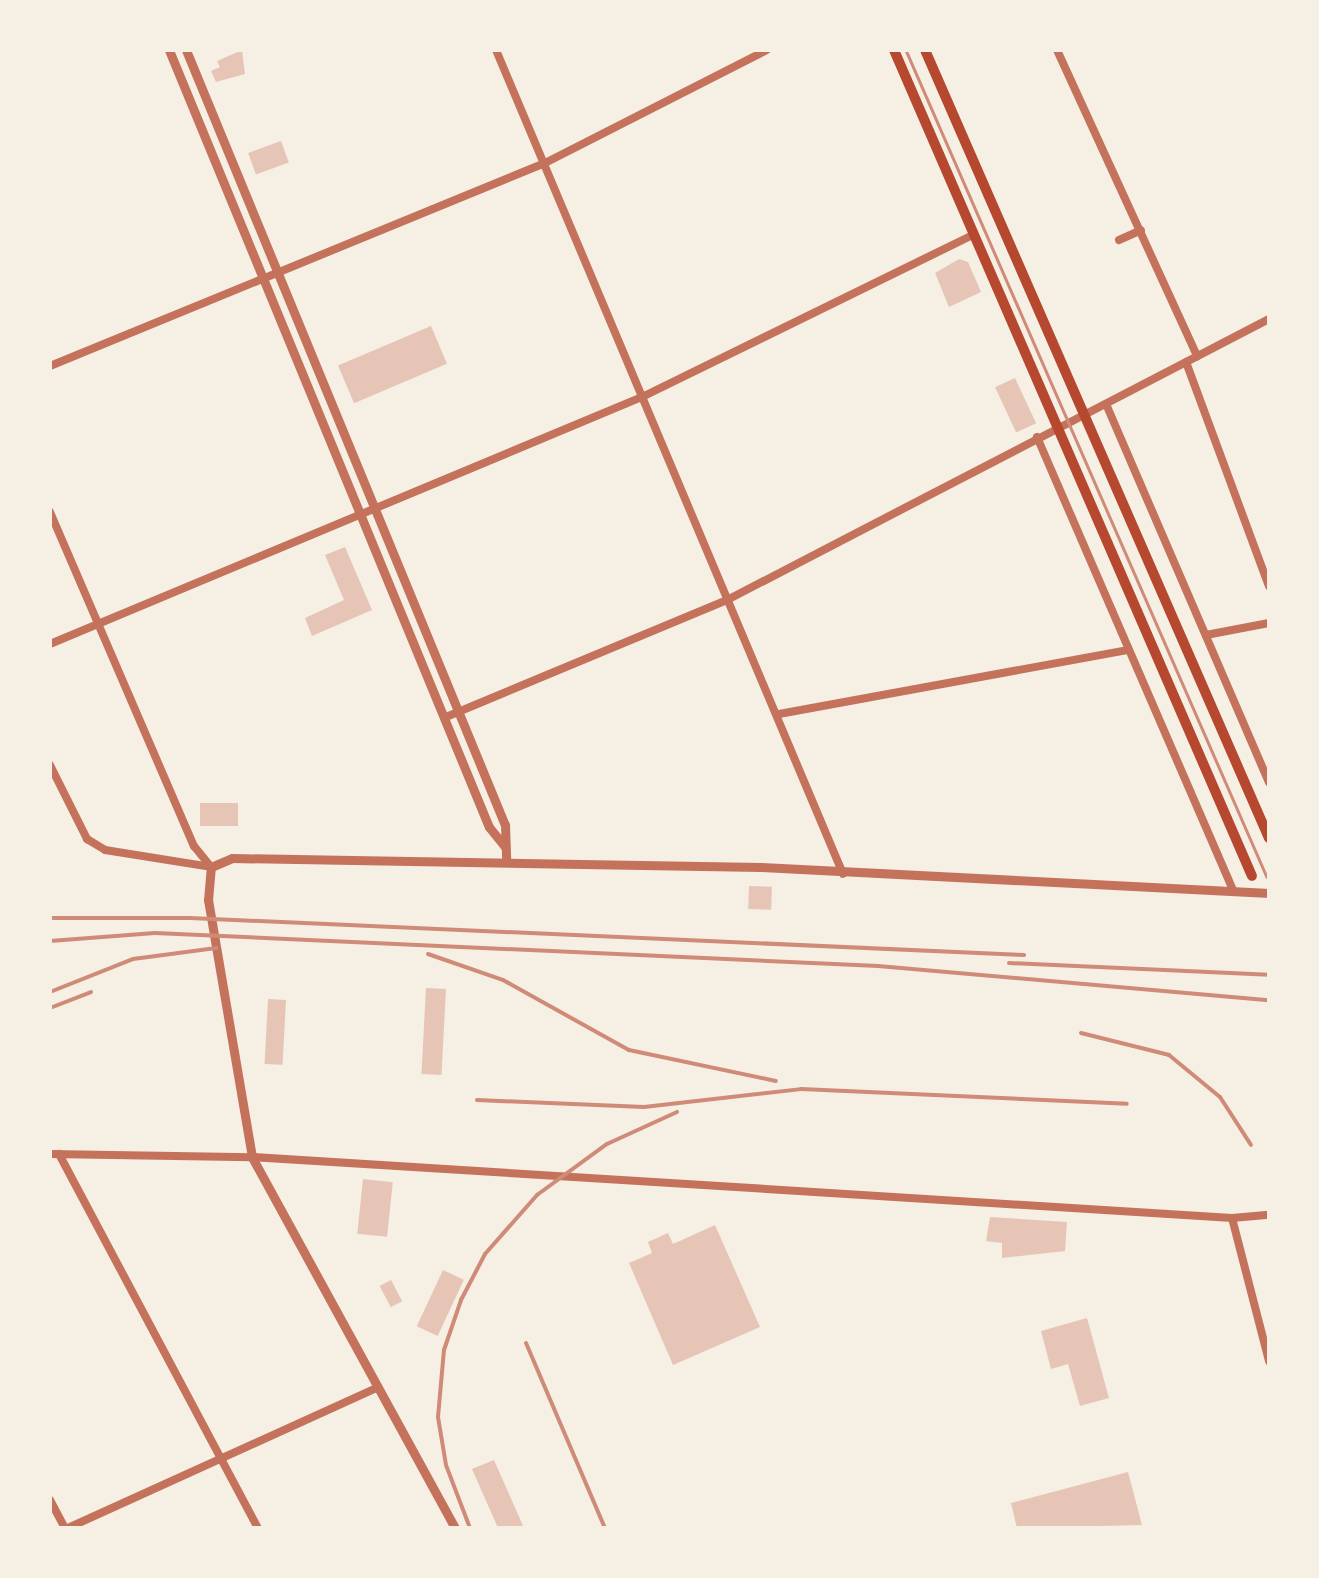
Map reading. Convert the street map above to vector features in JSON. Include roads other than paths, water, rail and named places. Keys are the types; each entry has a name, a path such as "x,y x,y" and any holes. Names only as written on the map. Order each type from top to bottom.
{"main road":[{"path":"894,50 1252,876"},
{"path":"925,50 1269,838"}],"street":[{"path":"170,50 489,827 505,846"},
{"path":"186,50 506,825 506,861"},
{"path":"496,50 779,714 842,874"},
{"path":"50,366 545,163 767,50"},
{"path":"1057,50 1197,356"},
{"path":"1119,240 1141,230"},
{"path":"50,644 642,398 974,234"},
{"path":"446,717 730,599 1269,319"},
{"path":"1186,362 1269,586"},
{"path":"1106,404 1269,782"},
{"path":"1037,438 1233,891"},
{"path":"50,512 194,846 211,867 208,900 252,1157 455,1528"},
{"path":"1206,635 1269,624"},
{"path":"779,714 1127,650"},
{"path":"50,765 87,839 105,850 211,867 232,858 506,861 1269,893"},
{"path":"258,1528 54,1154 252,1157 1232,1218 1269,1215"},
{"path":"1232,1218 1269,1361"},
{"path":"50,1500 66,1528 377,1388"}],"tram line":[{"path":"906,50 1267,877"}],"railway":[{"path":"50,918 190,918 1024,955"},
{"path":"50,941 155,933 878,966 1269,1000"},
{"path":"50,992 133,959 216,948"},
{"path":"428,954 503,980 629,1050 776,1081"},
{"path":"1009,963 1269,975"},
{"path":"50,1008 91,992"},
{"path":"1081,1033 1169,1055 1220,1097 1251,1145"},
{"path":"477,1100 644,1107 801,1089 1127,1104"},
{"path":"470,1528 446,1465 438,1417 444,1350 461,1300 485,1254 537,1195 607,1144 677,1112"},
{"path":"526,1343 605,1528"}]}
